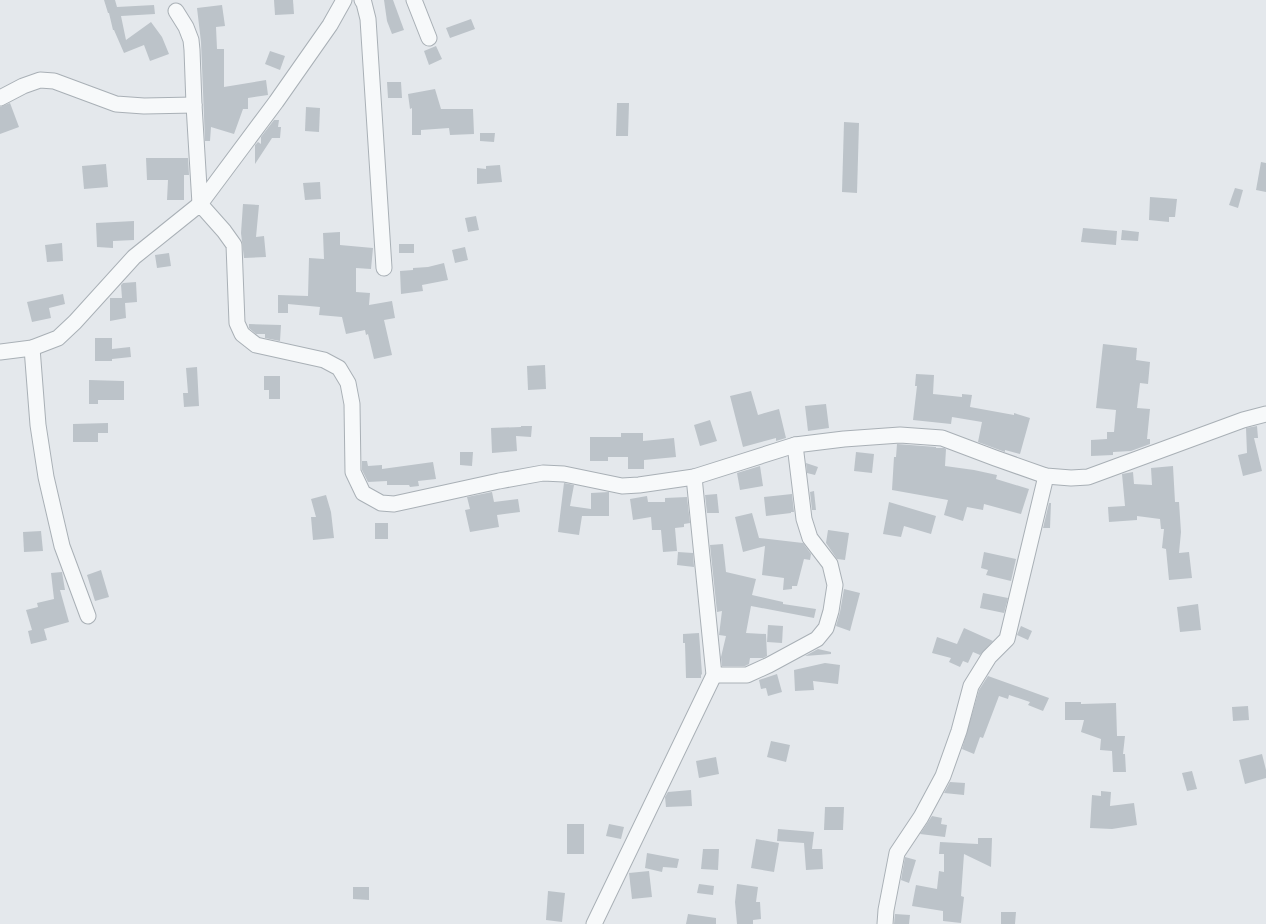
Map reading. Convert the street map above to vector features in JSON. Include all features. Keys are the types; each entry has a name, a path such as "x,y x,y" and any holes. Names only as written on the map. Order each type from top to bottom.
{"street":[{"path":"0,352 32,348 58,338 75,322 134,257 200,204 276,102 330,25 344,0"},
{"path":"362,0 368,19 384,268"},
{"path":"414,0 428,38"},
{"path":"176,11 186,27 191,40 200,204 224,231 234,245 237,323 242,334 256,345 324,360 339,368 348,383 352,404 353,472 363,493 381,503 394,504 499,481 544,473 564,474 622,486 694,477 796,445 844,439 900,435 942,438 1046,476 1071,478 1088,477 1244,420 1266,414"},
{"path":"0,98 23,86 40,80 54,81 116,104 144,106 194,105"},
{"path":"32,348 38,425 46,477 62,546 88,616"},
{"path":"714,675 747,675 817,639 826,628 831,610 835,585 830,564 810,538 804,519 796,445"},
{"path":"885,924 896,853 921,817 943,776 959,731 971,686 989,657 1007,639 1046,476"},
{"path":"594,924 714,675 694,477"}],"building":[{"path":"104,0 115,0 117,7 154,5 155,14 121,16 126,40 151,22 162,37 169,54 150,61 144,45 124,53 113,30"},
{"path":"274,0 293,0 294,14 275,15"},
{"path":"384,0 393,0 404,30 392,34 387,21"},
{"path":"222,5 225,26 216,27 217,49 224,49 224,87 266,80 268,95 248,98 248,109 243,109 234,134 211,127 210,141 205,141 201,42 197,8"},
{"path":"471,19 475,29 450,38 446,28"},
{"path":"436,46 442,59 429,65 424,51"},
{"path":"270,51 285,56 280,70 265,64"},
{"path":"387,82 401,82 402,98 388,98"},
{"path":"435,89 441,109 473,109 474,134 450,135 449,128 421,130 421,135 412,135 412,108 410,109 408,94"},
{"path":"10,103 19,127 0,134 0,107"},
{"path":"617,103 629,103 628,136 616,136"},
{"path":"306,107 320,108 319,132 305,131"},
{"path":"274,120 279,120 278,127 281,127 280,138 272,138 255,164 255,145 258,142 261,144 261,137"},
{"path":"844,122 859,123 857,193 842,192"},
{"path":"480,133 495,133 494,142 480,141"},
{"path":"146,158 188,158 189,175 184,175 184,200 167,200 168,180 147,180"},
{"path":"1261,162 1266,163 1266,192 1256,190"},
{"path":"106,164 108,187 84,189 82,166"},
{"path":"500,165 502,182 477,184 477,168 486,169 486,166"},
{"path":"320,182 321,199 305,200 303,183"},
{"path":"1235,188 1243,190 1238,208 1229,205"},
{"path":"1150,197 1177,199 1175,217 1169,217 1169,222 1149,220"},
{"path":"243,204 259,205 256,237 264,236 266,257 244,258 241,233"},
{"path":"476,216 479,230 468,232 465,218"},
{"path":"134,221 134,240 113,241 113,248 97,247 96,223"},
{"path":"1083,228 1117,231 1116,245 1081,242"},
{"path":"1122,230 1139,232 1138,241 1121,240"},
{"path":"340,232 340,245 373,248 371,269 356,268 356,292 370,293 369,305 392,301 395,318 384,320 392,355 374,359 368,334 366,335 365,330 346,334 342,317 319,315 320,307 288,304 288,313 278,313 278,295 308,296 309,258 324,259 323,233"},
{"path":"62,243 63,261 47,262 45,245"},
{"path":"399,244 414,244 414,253 399,253"},
{"path":"465,247 468,260 455,263 452,250"},
{"path":"169,253 171,266 157,268 155,255"},
{"path":"444,263 448,280 422,285 423,291 401,294 400,271 413,270 413,268 428,267"},
{"path":"136,282 137,302 125,303 126,318 110,321 110,298 122,298 121,285 123,283"},
{"path":"63,294 65,304 49,308 51,318 32,322 27,302"},
{"path":"249,324 281,325 280,341 265,338 265,334 256,334 249,328"},
{"path":"95,338 112,338 112,349 130,347 131,357 112,359 112,361 95,361"},
{"path":"1103,344 1137,348 1136,360 1150,362 1148,384 1140,383 1137,408 1150,409 1147,439 1150,439 1150,444 1131,451 1113,452 1113,455 1091,456 1091,440 1107,439 1107,432 1114,432 1116,410 1096,408"},
{"path":"545,365 546,389 528,390 527,366"},
{"path":"197,367 199,406 184,407 183,393 188,393 186,368"},
{"path":"916,374 934,375 933,394 962,397 962,394 972,395 970,407 1014,415 1014,413 1030,418 1020,454 1005,450 1005,452 978,442 982,422 952,417 951,424 913,420 917,386 915,386"},
{"path":"264,376 280,376 280,399 269,399 269,390 264,390"},
{"path":"89,380 124,381 124,400 98,400 98,404 89,404"},
{"path":"751,391 758,415 779,409 786,438 776,441 776,438 743,447 730,396"},
{"path":"826,404 829,428 808,431 805,406"},
{"path":"710,420 717,441 700,446 694,425"},
{"path":"108,423 108,433 98,433 98,442 73,442 73,424"},
{"path":"532,426 531,437 516,436 517,451 492,453 491,428"},
{"path":"1257,426 1258,438 1254,438 1262,471 1243,476 1238,455 1247,453 1246,428"},
{"path":"621,433 643,433 643,441 674,438 676,457 644,460 644,469 628,469 628,457 608,457 608,461 590,461 590,437 621,437"},
{"path":"897,444 944,448 946,449 945,466 997,475 996,479 1029,489 1021,514 984,504 983,510 967,507 963,521 944,515 948,500 892,490 894,457 896,457"},
{"path":"460,452 473,452 472,466 460,465"},
{"path":"856,452 874,454 872,473 854,471"},
{"path":"362,461 367,461 368,466 382,465 382,469 433,462 436,479 418,481 419,486 410,487 409,485 387,485 387,481 368,482 362,470"},
{"path":"806,463 818,467 815,475 807,473"},
{"path":"760,466 763,486 740,490 737,473"},
{"path":"1173,466 1175,502 1179,502 1181,532 1179,553 1189,552 1192,578 1169,580 1166,549 1162,548 1164,529 1161,529 1160,519 1137,516 1137,520 1109,522 1108,507 1125,506 1122,474 1133,472 1134,484 1152,485 1151,468"},
{"path":"564,483 574,485 570,506 591,509 591,493 609,492 609,516 582,516 579,535 558,532"},
{"path":"814,491 816,510 812,510 810,492"},
{"path":"492,492 494,502 518,499 520,512 497,515 499,527 470,532 465,510 470,509 467,497"},
{"path":"717,494 719,513 707,513 705,495"},
{"path":"792,494 794,512 766,516 764,497"},
{"path":"326,495 331,512 334,538 313,540 311,517 316,517 311,499"},
{"path":"647,496 648,502 665,502 665,498 687,497 690,523 684,524 684,527 675,528 677,551 663,552 661,530 652,530 651,517 633,520 630,499"},
{"path":"889,502 936,516 931,534 904,526 901,537 883,534"},
{"path":"1049,503 1051,503 1050,528 1043,528"},
{"path":"752,513 759,538 803,543 811,554 810,560 804,559 797,586 792,586 792,589 783,590 784,578 762,575 765,546 743,552 735,517"},
{"path":"375,523 388,523 388,539 375,539"},
{"path":"828,530 849,533 845,560 837,559 826,543"},
{"path":"41,531 43,551 24,552 23,532"},
{"path":"723,544 726,572 756,579 752,595 783,602 783,604 816,609 814,618 751,606 746,633 766,634 767,656 763,658 750,658 749,664 745,666 722,666 721,657 726,636 719,635 722,611 717,612 710,545"},
{"path":"678,552 693,553 694,567 677,565"},
{"path":"984,552 1016,559 1011,581 986,575 988,570 981,568"},
{"path":"101,570 109,597 95,601 87,575"},
{"path":"62,572 65,590 60,590 69,622 44,629 47,640 31,644 28,631 32,630 26,610 38,607 37,603 54,599 51,573"},
{"path":"844,589 860,593 850,631 836,626"},
{"path":"983,593 1008,598 1004,613 980,608"},
{"path":"1198,604 1201,630 1180,632 1177,607"},
{"path":"768,625 783,626 782,643 767,642"},
{"path":"1021,626 1032,631 1028,640 1017,635"},
{"path":"964,628 993,641 980,655 973,652 968,663 963,661 960,667 949,662 951,658 932,653 937,637 957,644"},
{"path":"699,633 701,678 686,678 685,643 683,643 683,634"},
{"path":"818,649 831,652 831,654 805,656"},
{"path":"825,663 840,665 838,684 813,681 814,690 795,691 794,670"},
{"path":"777,674 782,692 768,696 766,688 761,689 759,680"},
{"path":"988,676 1049,698 1043,711 1028,705 1030,702 1009,695 1008,699 999,696 983,738 980,737 974,754 962,749 979,690"},
{"path":"1065,702 1081,702 1081,704 1116,703 1117,736 1125,736 1123,754 1125,754 1126,772 1113,772 1112,751 1100,750 1101,739 1081,732 1084,720 1065,720"},
{"path":"1248,706 1249,720 1233,721 1232,707"},
{"path":"771,741 790,745 786,762 767,757"},
{"path":"1262,754 1266,770 1266,778 1245,784 1239,760"},
{"path":"716,757 719,774 699,778 696,761"},
{"path":"1192,771 1197,789 1187,791 1182,773"},
{"path":"950,782 965,783 964,795 944,793"},
{"path":"691,790 692,806 666,807 665,797 668,792"},
{"path":"1101,791 1111,792 1110,806 1134,803 1137,825 1112,829 1090,828 1092,795 1101,796"},
{"path":"825,807 844,807 843,830 824,830"},
{"path":"932,816 942,818 941,824 947,825 945,837 920,834"},
{"path":"567,824 584,824 584,854 567,854"},
{"path":"609,824 624,827 621,839 606,836"},
{"path":"778,829 814,832 812,849 822,849 823,869 806,870 804,843 777,841"},
{"path":"978,838 992,838 991,867 964,854 961,896 964,897 961,923 943,921 943,911 912,906 916,885 937,889 939,871 944,872 944,854 939,854 940,842 978,844"},
{"path":"756,839 779,843 774,872 751,868"},
{"path":"703,849 719,849 718,870 701,869"},
{"path":"647,853 679,859 677,868 663,867 662,872 645,868"},
{"path":"905,857 916,860 909,883 901,880"},
{"path":"649,871 652,897 632,899 629,873"},
{"path":"699,884 714,886 713,895 697,893"},
{"path":"737,884 758,887 756,902 760,902 761,919 753,920 753,924 737,924 735,902"},
{"path":"353,887 369,887 369,900 353,899"},
{"path":"548,891 565,893 562,922 546,920"},
{"path":"1001,912 1016,912 1015,924 1001,924"},
{"path":"688,914 716,918 716,924 686,924"},
{"path":"895,914 910,915 909,924 894,924"}]}
